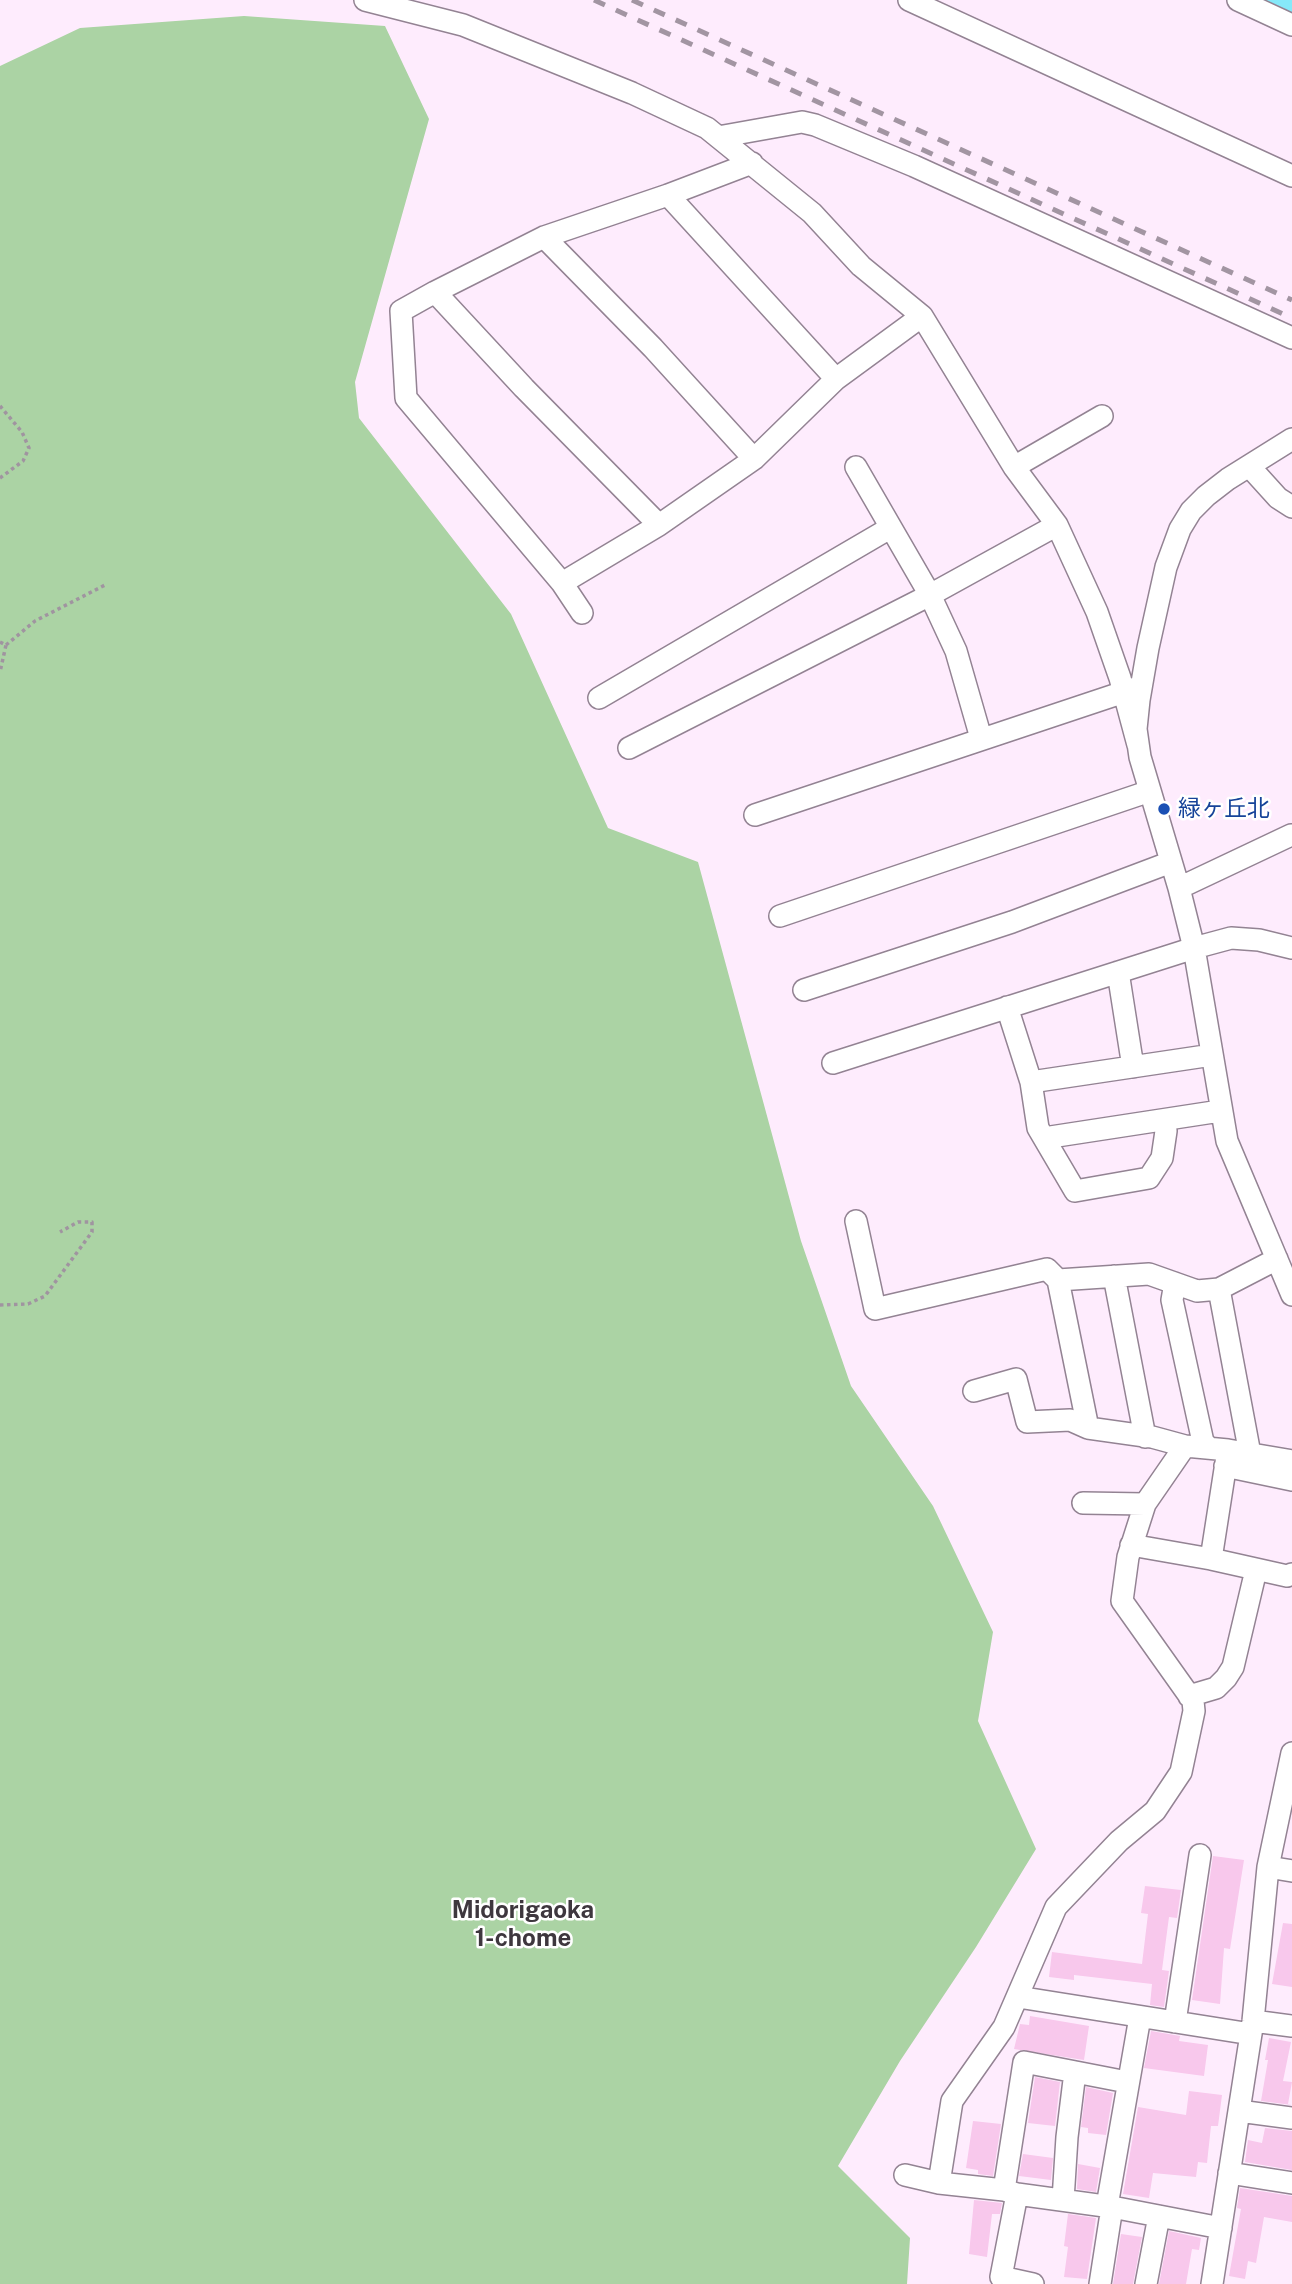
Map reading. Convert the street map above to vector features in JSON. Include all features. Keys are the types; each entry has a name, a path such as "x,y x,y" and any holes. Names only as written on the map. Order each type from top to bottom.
{"street":[{"path":"365,0 463,25 679,113 718,137 812,213 861,265 922,316 1014,467 1057,525 1132,689 1138,745 1194,948 1220,1111 1231,1150 1284,1266 1292,1295"},
{"path":"909,0 1292,176"},
{"path":"1238,0 1292,24"},
{"path":"718,137 802,122 815,125 914,166 1292,338"},
{"path":"582,613 562,583 405,398 401,312 544,237 752,163"},
{"path":"668,195 836,379"},
{"path":"544,237 653,348 754,459"},
{"path":"435,292 524,388 659,525"},
{"path":"562,583 659,525 754,459 836,379 922,316"},
{"path":"1014,467 1102,416"},
{"path":"1132,689 1166,567 1180,529 1191,511 1206,496 1292,439"},
{"path":"1249,466 1278,498 1292,507"},
{"path":"856,467 930,595 956,651 981,738"},
{"path":"629,748 930,595 1057,525"},
{"path":"599,698 891,528"},
{"path":"755,815 1132,689"},
{"path":"780,916 1150,791"},
{"path":"1179,888 1291,835"},
{"path":"804,990 1012,922 1171,862"},
{"path":"833,1063 1194,948 1231,939 1259,940 1292,948"},
{"path":"1118,972 1133,1067"},
{"path":"1007,1007 1031,1082 1038,1128 1075,1191 1149,1178 1162,1158 1166,1121"},
{"path":"1031,1082 1212,1055"},
{"path":"1044,1139 1220,1111"},
{"path":"856,1222 875,1309 1047,1269 1058,1280 1088,1428"},
{"path":"1058,1280 1149,1274 1197,1291 1219,1289 1284,1266"},
{"path":"1114,1276 1145,1437"},
{"path":"1175,1283 1172,1300 1203,1443 1221,1455 1250,1454 1292,1461"},
{"path":"1219,1289 1250,1454"},
{"path":"974,1391 1016,1379 1027,1422 1069,1420 1088,1428 1145,1437 1221,1455 1292,1480"},
{"path":"939,2183 952,2101 1004,2027 1056,1907 1119,1841 1155,1811 1181,1772 1194,1701 1122,1601 1132,1545 1145,1504 1185,1446"},
{"path":"1211,1559 1221,1455"},
{"path":"1083,1503 1145,1504"},
{"path":"1132,1545 1287,1576 1292,1574"},
{"path":"1189,1696 1216,1688 1233,1667 1256,1570"},
{"path":"1212,2284 1252,2027 1268,1867 1292,1753"},
{"path":"1175,2022 1200,1855"},
{"path":"1268,1867 1292,1871"},
{"path":"1018,1997 1175,2022 1252,2027 1292,2026"},
{"path":"1100,2284 1127,2082 1139,2017"},
{"path":"1033,2284 1001,2277 1024,2062 1127,2082"},
{"path":"1063,2200 1075,2071"},
{"path":"1239,2111 1292,2118"},
{"path":"1229,2173 1292,2183"},
{"path":"905,2175 939,2183 1110,2207 1221,2228"},
{"path":"1146,2284 1159,2216"}],"path":[{"path":"0,406 22,432 29,448 23,461 0,478"},
{"path":"0,672 6,645 35,621 105,585"},
{"path":"0,642 6,645"},
{"path":"0,1305 28,1304 45,1296 92,1232 92,1222 78,1222 60,1232"}],"green space":[{"path":"244,16 385,26 429,119 355,382 359,418 511,614 608,828 698,862 801,1241 851,1386 933,1506 993,1632 978,1721 1036,1849 976,1947 900,2061 838,2166 910,2238 907,2284 0,2284 0,66 80,28"}],"building":[{"path":"1213,1856 1244,1860 1230,1949 1224,1948 1220,2004 1192,2000"},
{"path":"1145,1886 1181,1890 1177,1918 1169,1917 1162,1970 1169,1971 1164,2007 1150,2005 1152,1984 1074,1975 1074,1980 1049,1977 1052,1952 1142,1964 1148,1914 1141,1913"},
{"path":"1283,1923 1292,1924 1292,1987 1272,1984"},
{"path":"1030,2016 1089,2026 1084,2060 1014,2049 1020,2024 1029,2025"},
{"path":"1151,2031 1180,2036 1179,2041 1208,2045 1204,2076 1144,2068"},
{"path":"1269,2038 1291,2042 1283,2081 1292,2082 1288,2104 1292,2105 1261,2101"},
{"path":"1035,2077 1060,2082 1055,2126 1028,2123"},
{"path":"1086,2087 1113,2093 1106,2135 1088,2133 1088,2128 1081,2127"},
{"path":"1189,2091 1222,2095 1218,2126 1211,2126 1207,2163 1198,2162 1196,2177 1153,2173 1149,2198 1123,2194 1138,2107 1186,2115"},
{"path":"973,2121 1001,2124 993,2176 978,2174 978,2170 966,2168"},
{"path":"1265,2128 1292,2131 1292,2170 1245,2162 1248,2140 1262,2143"},
{"path":"1023,2154 1053,2158 1051,2180 1019,2176"},
{"path":"1078,2164 1100,2168 1096,2192 1077,2189"},
{"path":"1240,2188 1292,2196 1292,2222 1264,2217 1256,2263 1248,2261 1245,2279 1229,2276 1241,2209 1237,2208"},
{"path":"974,2200 1002,2203 1000,2214 992,2214 987,2257 969,2254"},
{"path":"1068,2214 1096,2218 1087,2279 1064,2277"},
{"path":"1169,2231 1201,2238 1199,2250 1192,2249 1186,2284 1159,2284"},
{"path":"1121,2234 1142,2237 1133,2284 1113,2284"}],"waterway":[{"path":"1279,0 1292,8"}],"railway":[{"path":"594,0 1292,318"},
{"path":"632,0 1292,300"}],"place":[{"name":"緑ヶ丘北","path":"1164,809"}],"district":[{"name":"Midorigaoka 1-chome","path":"523,1925"}]}
